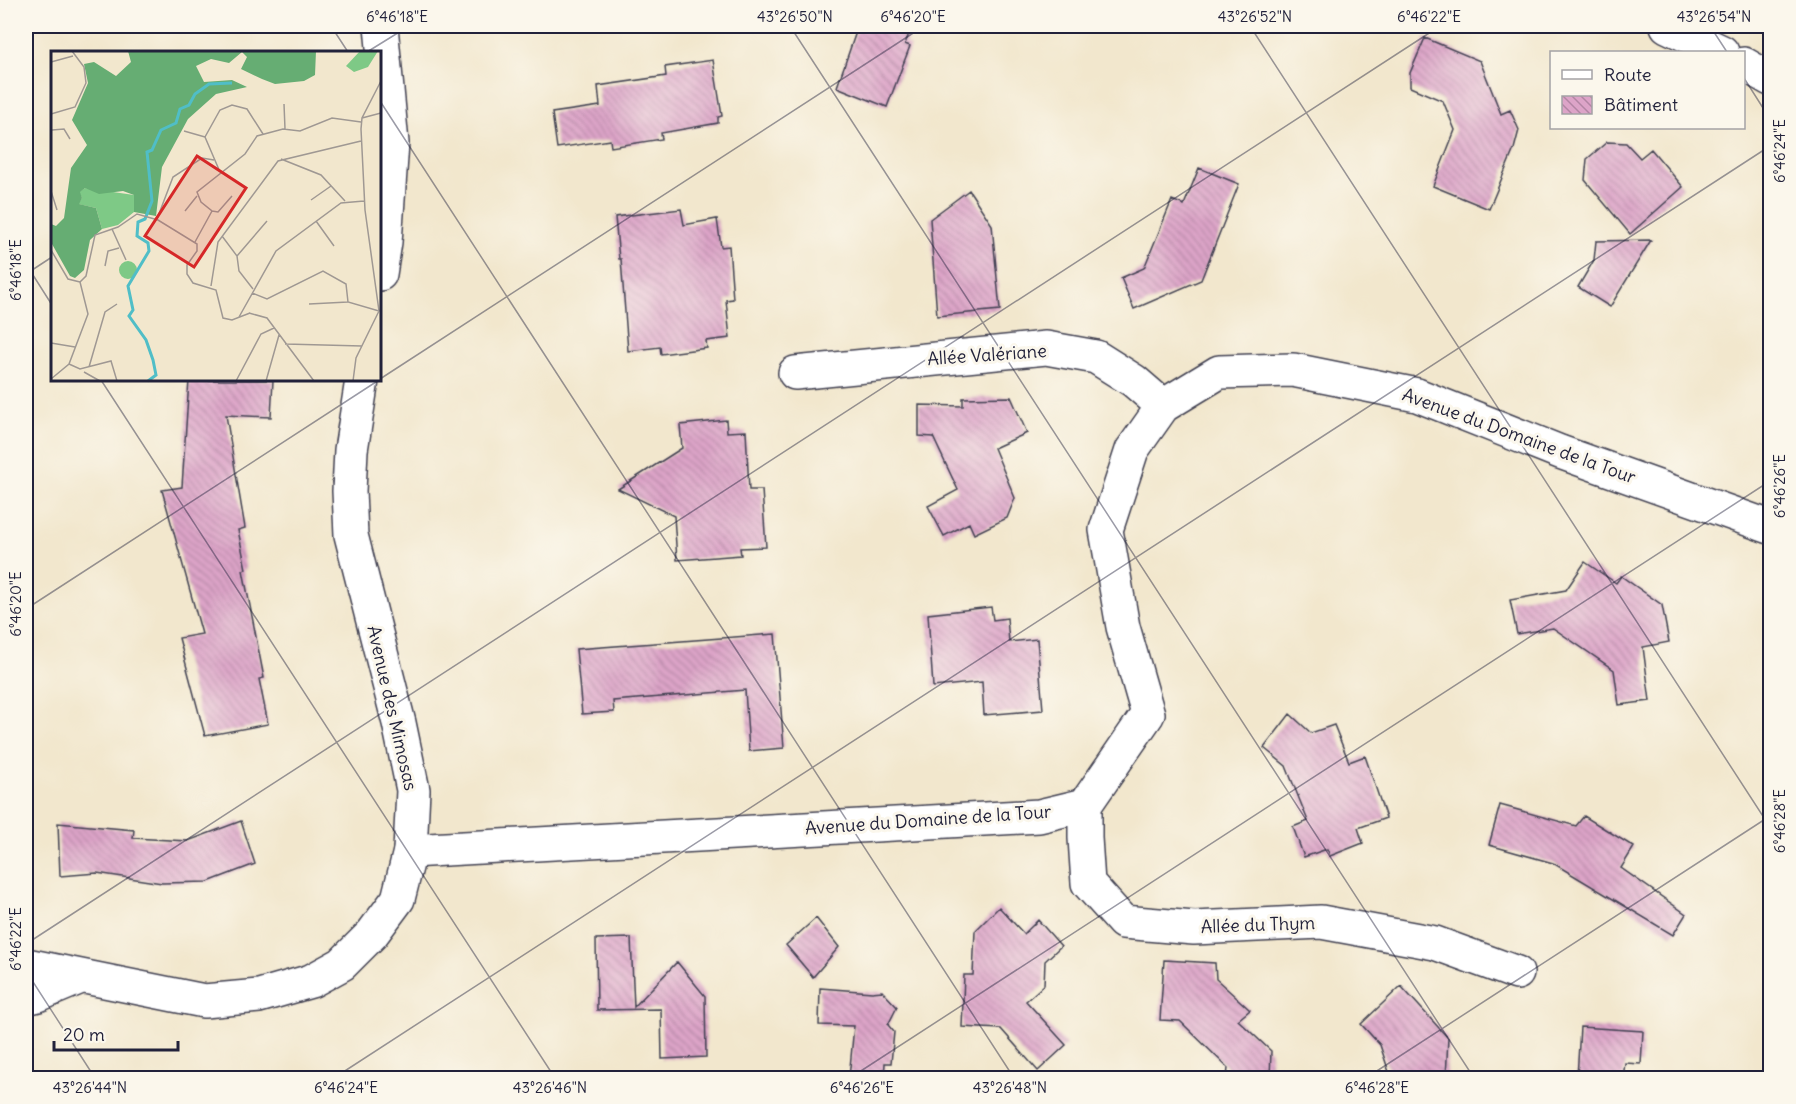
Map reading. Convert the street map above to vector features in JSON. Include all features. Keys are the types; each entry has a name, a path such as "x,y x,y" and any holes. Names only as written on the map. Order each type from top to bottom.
{"street":[{"path":"381,26 392,143 381,268"},
{"path":"1667,26 1720,51"},
{"path":"1745,65 1770,79"},
{"name":"Allée Valériane","path":"795,373 1046,348 1096,357 1134,381 1163,406"},
{"name":"Avenue du Domaine de la Tour","path":"410,851 1039,816 1085,805 1148,714 1123,627 1106,530 1132,450 1163,406 1219,372 1293,370 1417,395 1560,452 1770,527"},
{"name":"Avenue des Mimosas","path":"26,965 81,978 204,1001 259,996 311,981 342,964 372,934 398,899 410,851 413,789 399,723 351,534 349,491 351,450 362,381"},
{"name":"Allée du Thym","path":"1085,805 1084,838 1088,883 1123,922 1194,928 1321,922 1435,943 1517,973"},
{"path":"26,998 81,978"}],"building":[{"path":"858,26 912,26 905,44 910,46 887,107 837,87"},
{"path":"1425,38 1480,61 1501,114 1510,110 1519,130 1514,149 1489,209 1433,186 1455,130 1443,101 1410,87 1410,73"},
{"path":"713,60 722,116 718,117 718,123 661,133 662,139 611,147 610,140 557,148 552,113 600,106 598,86 666,76 665,67"},
{"path":"1607,142 1626,143 1640,158 1651,149 1683,187 1630,234 1585,180 1587,159"},
{"path":"1199,168 1239,184 1201,280 1134,309 1121,278 1144,268 1172,200 1184,205"},
{"path":"969,190 992,225 1000,310 937,316 930,219"},
{"path":"681,209 684,225 717,219 721,247 729,246 733,299 726,300 730,338 706,341 707,348 661,354 660,347 628,351 621,259 619,259 615,217"},
{"path":"1651,240 1610,307 1578,287 1594,260 1596,241"},
{"path":"189,381 273,381 271,417 226,415 245,528 238,530 246,569 243,570 264,678 259,679 268,724 205,736 179,638 202,634 162,490 182,487"},
{"path":"1011,397 1027,433 994,448 1015,498 1007,518 974,534 969,523 944,536 928,506 958,490 933,437 919,436 919,405 963,406 963,398"},
{"path":"726,420 727,432 746,431 749,490 762,490 766,547 740,548 741,555 677,560 674,516 618,489 682,448 680,425"},
{"path":"1585,562 1616,583 1621,576 1662,605 1669,642 1643,647 1650,701 1619,705 1614,670 1553,628 1517,634 1510,600 1566,590"},
{"path":"991,607 993,620 1007,618 1009,642 1037,639 1043,710 984,715 982,682 933,687 928,614"},
{"path":"775,634 784,748 749,751 745,690 613,701 614,712 582,714 576,649"},
{"path":"1290,714 1311,733 1334,725 1349,762 1365,756 1386,818 1358,828 1363,843 1330,856 1327,849 1304,857 1293,827 1308,821 1286,766 1264,748"},
{"path":"1500,805 1576,826 1584,816 1634,847 1621,868 1686,914 1673,935 1553,863 1489,845"},
{"path":"241,821 255,864 208,882 162,883 97,873 60,876 58,823 134,830 133,838 188,841"},
{"path":"999,907 1024,934 1038,920 1061,946 1045,961 1044,985 1026,1001 1066,1045 1038,1071 1001,1029 962,1027 964,975 973,975 975,931"},
{"path":"816,918 839,947 813,977 786,945"},
{"path":"631,938 634,1007 677,962 705,996 706,1057 662,1059 661,1009 597,1010 596,939"},
{"path":"1164,960 1215,963 1216,979 1250,1010 1238,1020 1271,1051 1270,1078 1227,1078 1228,1068 1180,1021 1160,1020"},
{"path":"1401,986 1448,1038 1446,1078 1391,1078 1380,1045 1361,1024"},
{"path":"820,988 882,991 897,1007 888,1025 894,1032 891,1063 885,1063 884,1078 849,1078 854,1026 819,1025"},
{"path":"1580,1027 1643,1031 1641,1064 1625,1063 1623,1078 1577,1078"}]}
